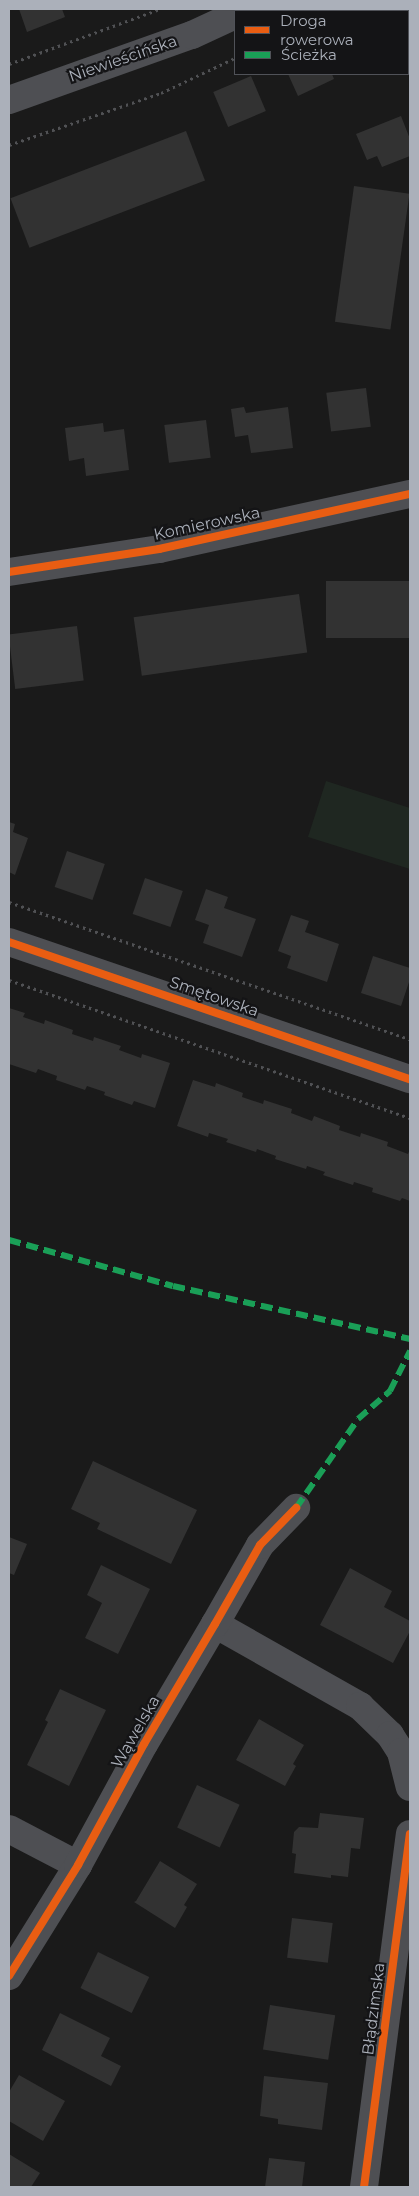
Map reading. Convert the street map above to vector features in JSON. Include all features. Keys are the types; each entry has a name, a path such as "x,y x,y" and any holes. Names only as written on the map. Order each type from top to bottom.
{"street":[{"name":"Niewieścińska","path":"9,100 192,35 234,15"},
{"name":"Komierowska","path":"9,572 159,549 410,494"},
{"name":"Smętowska","path":"9,942 410,1079"},
{"name":"Wąwelska","path":"9,1976 78,1865 144,1744 216,1624 260,1545 296,1508"},
{"path":"216,1624 360,1706 390,1735 401,1752 409,1777"},
{"path":"9,1829 78,1865"},
{"name":"Błądzimska","path":"364,2187 410,1834"}],"path":[{"path":"9,64 160,9"},
{"path":"9,145 161,93 234,58"},
{"path":"9,902 410,1039"},
{"path":"9,980 410,1118"}],"shaded area":[{"path":"326,781 410,808 410,869 308,837"}],"building":[{"path":"19,9 62,9 65,17 27,32"},
{"path":"288,75 332,75 334,79 298,96"},
{"path":"251,76 266,111 228,127 213,92"},
{"path":"401,116 410,139 410,156 382,167 377,156 367,160 356,134"},
{"path":"186,131 205,180 29,248 10,198"},
{"path":"354,186 409,194 390,329 335,322"},
{"path":"366,388 371,427 331,432 326,393"},
{"path":"244,407 246,413 288,407 293,448 251,453 248,435 235,437 231,409"},
{"path":"206,420 211,458 169,463 164,425"},
{"path":"103,423 104,432 124,429 129,470 86,476 84,458 69,461 65,428"},
{"path":"326,581 410,581 410,638 326,638"},
{"path":"299,594 307,652 142,676 134,617"},
{"path":"77,626 84,681 15,689 9,634"},
{"path":"9,822 15,824 13,832 28,838 15,875 9,872"},
{"path":"67,851 105,864 92,900 55,887"},
{"path":"145,878 183,891 170,927 133,914"},
{"path":"206,889 228,897 224,908 256,919 242,957 203,943 209,925 195,920"},
{"path":"291,915 309,921 305,932 339,944 327,982 287,968 291,956 278,951"},
{"path":"373,956 410,968 410,979 401,1006 361,993"},
{"path":"9,1008 25,1013 23,1017 44,1024 45,1020 73,1030 72,1034 93,1041 94,1037 121,1046 119,1050 141,1058 142,1054 170,1063 155,1108 134,1101 132,1105 104,1095 105,1092 87,1086 85,1090 56,1080 57,1076 38,1069 36,1073 9,1064"},
{"path":"193,1080 215,1087 216,1083 243,1093 242,1097 263,1104 264,1100 292,1109 291,1113 312,1121 314,1116 340,1126 339,1130 360,1137 361,1133 388,1142 387,1146 408,1154 410,1149 410,1201 402,1198 400,1201 372,1192 373,1188 354,1182 353,1185 323,1175 325,1172 307,1166 306,1169 275,1159 276,1156 257,1149 256,1152 226,1142 228,1139 209,1133 208,1137 177,1126"},
{"path":"93,1461 197,1510 171,1564 97,1529 100,1523 71,1509"},
{"path":"9,1537 27,1544 14,1575 9,1573"},
{"path":"101,1565 150,1589 118,1654 85,1638 102,1603 87,1595"},
{"path":"350,1568 392,1591 384,1607 410,1621 410,1631 393,1663 320,1625"},
{"path":"60,1689 106,1710 69,1786 27,1765 48,1722 45,1720"},
{"path":"259,1719 304,1745 293,1764 296,1766 285,1786 236,1760"},
{"path":"197,1785 240,1805 220,1847 177,1828"},
{"path":"320,1813 364,1818 360,1849 351,1848 348,1877 331,1875 331,1878 294,1873 296,1854 292,1853 294,1832 299,1827 318,1828"},
{"path":"160,1861 197,1884 184,1905 187,1907 175,1928 134,1902"},
{"path":"292,1918 333,1923 328,1963 287,1958"},
{"path":"98,1952 149,1977 132,2013 80,1988"},
{"path":"270,2005 335,2015 328,2060 263,2049"},
{"path":"60,2013 110,2038 101,2056 121,2066 111,2086 42,2050"},
{"path":"19,2075 65,2101 43,2141 9,2121 9,2092"},
{"path":"264,2076 328,2083 322,2130 278,2124 278,2119 260,2116"},
{"path":"9,2154 40,2173 31,2187 9,2187"},
{"path":"269,2158 305,2162 302,2187 265,2187"}],"marked path":[{"path":"9,1240 173,1286 410,1339"},
{"path":"296,1508 358,1419 390,1391 410,1351"}],"cycle path":[{"path":"9,572 159,549 410,494"},
{"path":"9,942 410,1079"},
{"path":"9,1976 78,1865 144,1744 260,1545 296,1508"},
{"path":"364,2187 410,1834"}]}
